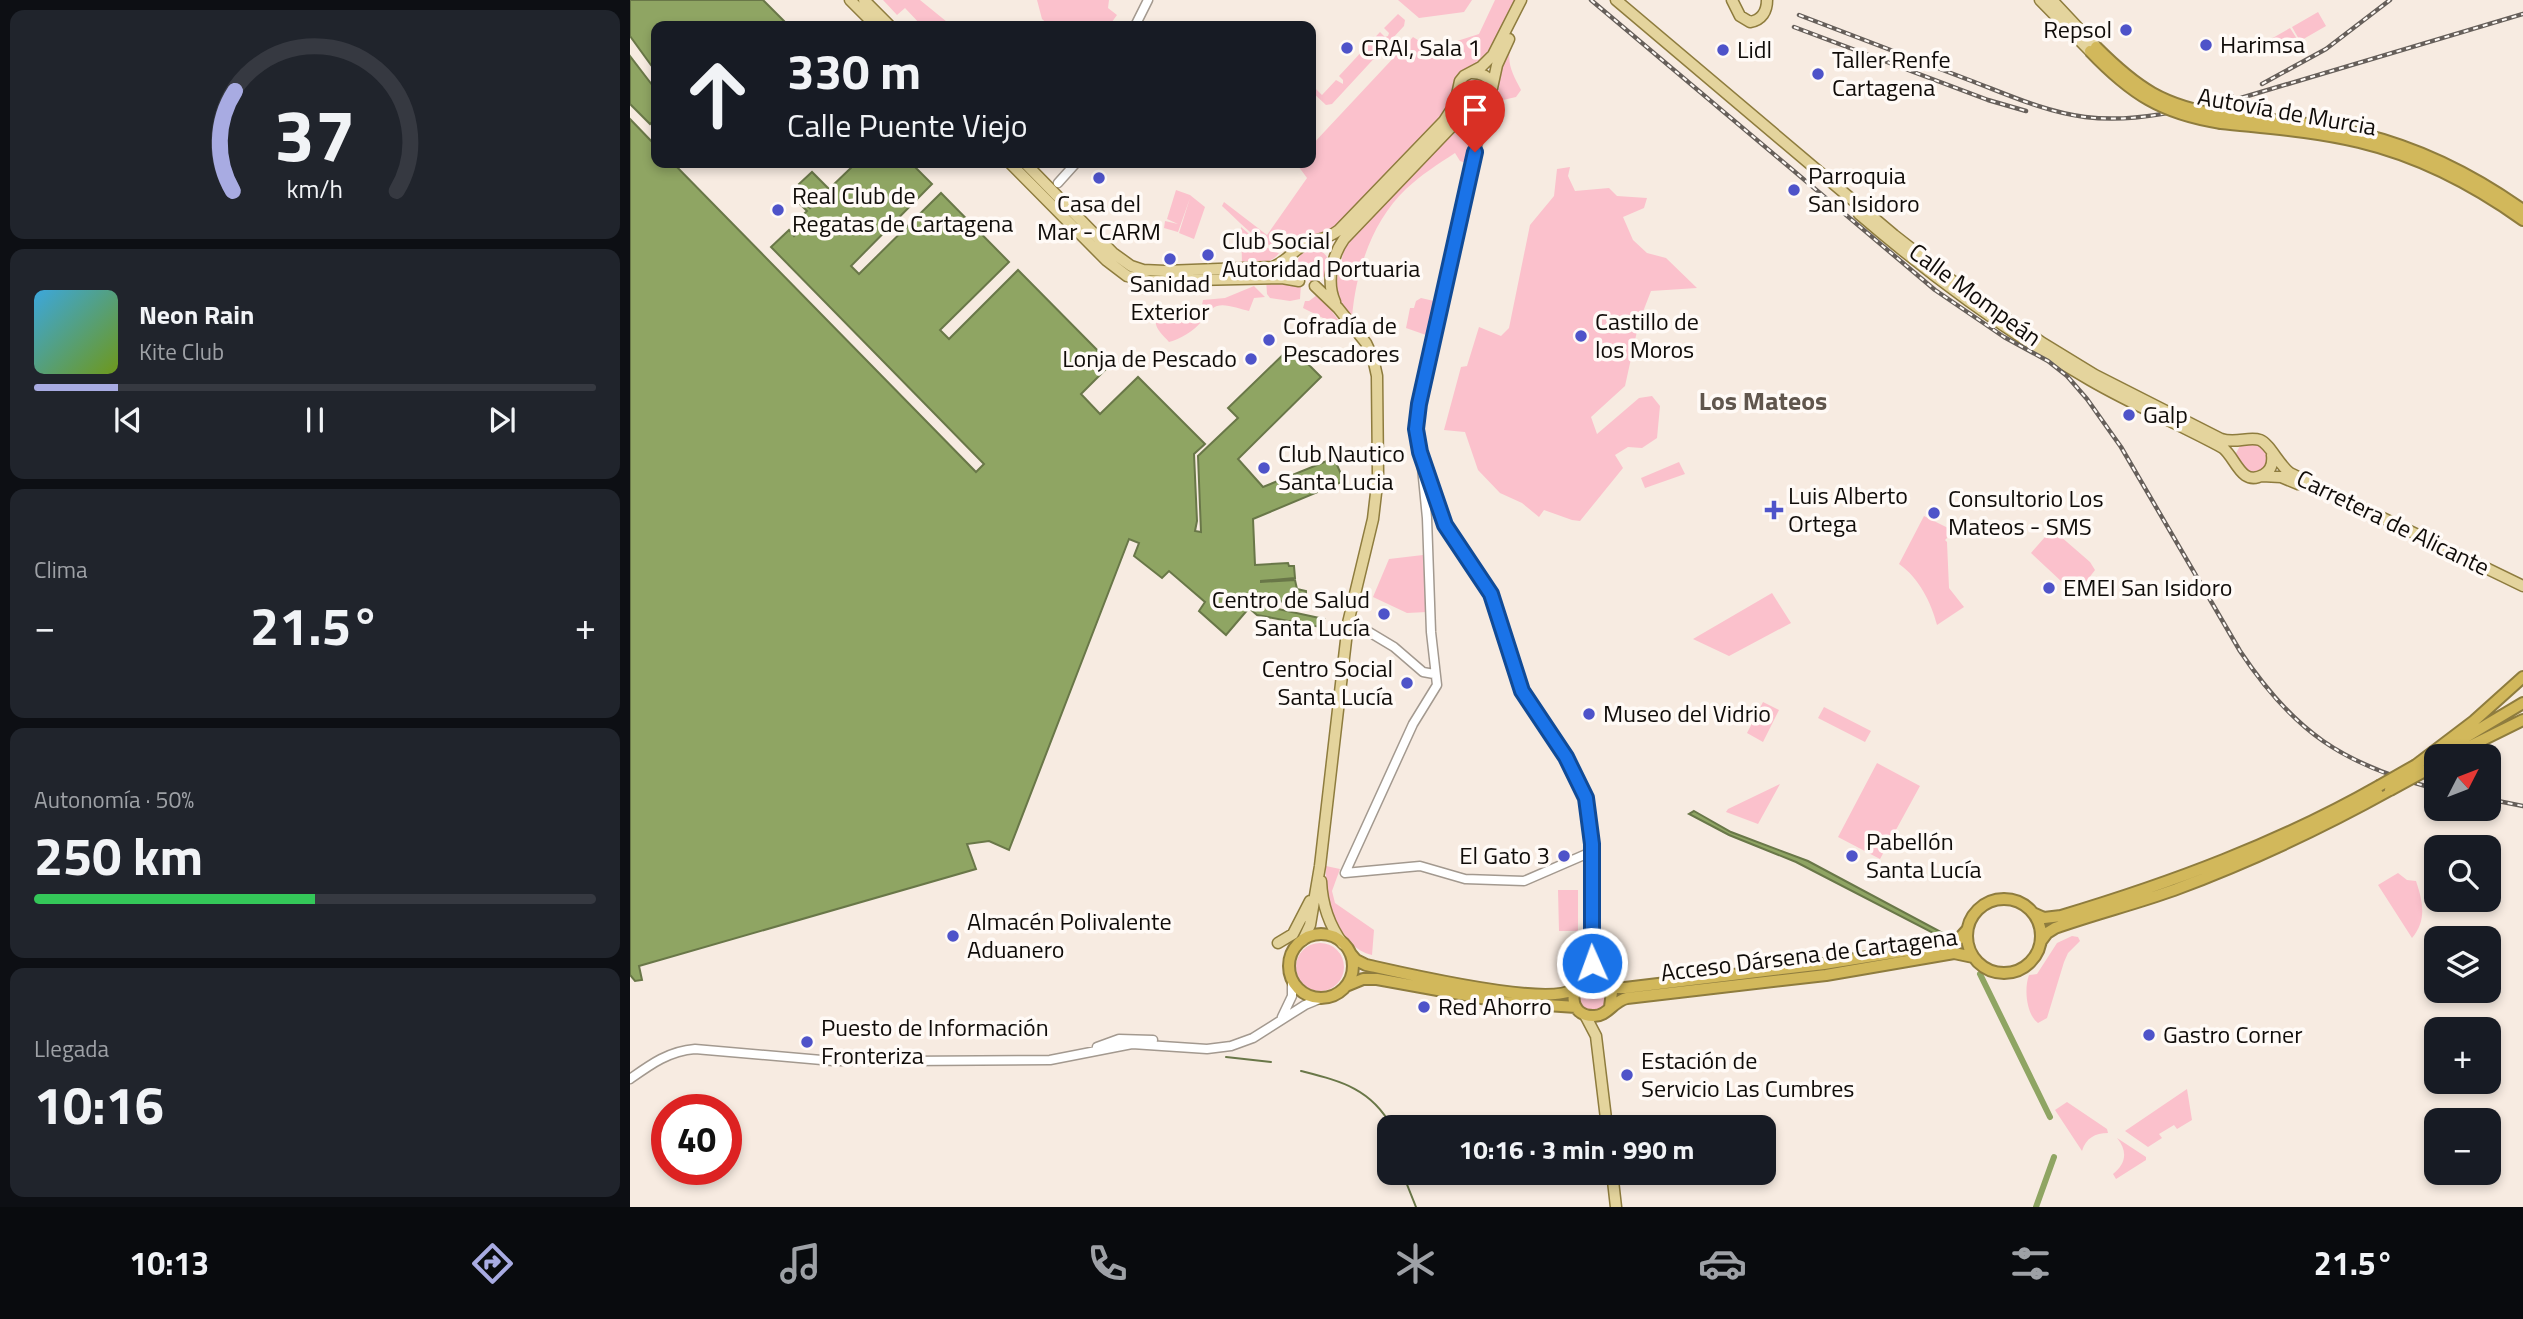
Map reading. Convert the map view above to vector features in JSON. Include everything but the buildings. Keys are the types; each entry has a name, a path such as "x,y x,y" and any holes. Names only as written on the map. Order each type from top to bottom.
{"highway":[{"name":"Autovía de Murcia","path":"2093,49 2134,83 2174,104 2214,114 2308,125 2379,139 2454,169 2523,210"},
{"name":"Autovía de Murcia","path":"2093,49 2129,89 2172,111 2204,120 2307,132 2377,147 2427,165 2458,180 2523,220"},
{"path":"2418,769 2500,700 2523,677"},
{"path":"2384,788 2282,835 2169,881 2061,916 2047,918 2033,913 2013,900 1993,901 1974,914 1967,930 1973,957 1991,971 2011,973 2029,964 2047,933 2055,928 2172,890 2257,857 2314,830 2418,769 2523,703"},
{"path":"2469,744 2523,710"},
{"path":"2474,744 2523,719"},
{"path":"2418,769 2424,767"},
{"path":"2033,913 2040,927 2041,942"},
{"name":"Acceso Dársena de Cartagena","path":"1606,982 1625,988 1853,960 1948,944 1959,939 1967,930"},
{"path":"1316,935 1326,935 1346,949 1356,960 1366,965 1515,993 1561,995 1574,989 1583,979 1593,976 1606,982 1613,995 1607,1010 1596,1016 1580,1011 1504,1002 1377,979 1363,979 1346,986 1335,995 1321,998 1304,993 1292,979 1289,968 1291,957 1303,940 1316,935"},
{"path":"1346,949 1353,968 1346,986"},
{"name":"Acceso Dársena de Cartagena","path":"1607,1010 1617,1000 1627,998 1815,976 1954,953 1973,957"},
{"path":"1574,989 1573,998 1580,1011"}],"main road":[{"path":"850,0 871,21"},
{"path":"864,0 885,21"},
{"path":"1030,168 1113,253 1137,269 1266,269 1282,264 1302,246 1327,239 1339,230 1440,125 1452,110 1460,81 1486,63 1521,0"},
{"path":"1340,312 1330,291 1336,253 1346,236 1450,127 1490,96 1497,65 1527,0"},
{"path":"1608,0 1754,121"},
{"path":"1616,0 1754,121"},
{"path":"1736,3 1742,18 1754,22 1764,13 1767,0"},
{"path":"2040,0 2093,49"},
{"path":"2052,0 2093,49"},
{"path":"1472,73 1486,77 1492,88"},
{"path":"1458,93 1464,102 1479,105"},
{"name":"Calle Mompeán","path":"1754,121 1767,136 1937,278 1988,316 2064,360"},
{"name":"Calle Mompeán","path":"1754,121 1941,273 2064,360"},
{"path":"1018,168 1048,187 1113,267 1133,278 1165,282 1282,278 1299,281 1315,286 1369,349 1376,370 1376,501 1349,620 1321,866 1310,925 1303,940"},
{"path":"1310,244 1326,249 1332,270 1326,281 1315,286"},
{"path":"1294,254 1291,268 1299,281"},
{"path":"2064,360 2221,439 2236,442 2255,439 2263,442 2271,451 2271,466 2261,476 2253,478 2243,475 2230,454 2221,447 2130,402 2064,360"},
{"path":"2235,462 2237,449 2247,440"},
{"name":"Carretera de Alicante","path":"2271,451 2279,464 2294,476 2523,586"},
{"name":"Carretera de Alicante","path":"2261,476 2287,479 2523,593"},
{"path":"1321,866 1326,913 1346,949"},
{"path":"1278,943 1290,937 1296,930 1317,884"},
{"path":"1605,1115 1596,1036 1599,1020 1607,1010"},
{"path":"1580,1011 1596,1036"},
{"path":"1613,1185 1616,1207"}],"street":[{"path":"1137,21 1148,0"},
{"path":"1479,105 1476,147 1416,429 1428,534 1434,674 1437,685 1413,724 1345,873 1420,866 1475,880 1507,882 1534,877 1591,852"},
{"path":"1450,127 1466,125 1478,134"},
{"path":"1048,187 1070,168"},
{"path":"1420,452 1449,532 1487,587 1499,615 1522,691 1580,782 1590,814 1591,954 1593,967 1606,982"},
{"path":"1349,620 1394,647 1423,672 1434,674"},
{"path":"1583,979 1591,954"},
{"path":"1273,1027 1290,1005 1292,979"},
{"path":"630,1079 661,1058 692,1049 867,1061 1043,1060 1112,1046 1142,1044 1200,1049 1237,1044 1273,1027 1299,1008 1321,998"},
{"path":"1083,1053 1119,1039 1144,1038 1200,1049"},
{"path":"1101,1044 1112,1046 1119,1042 1144,1038"}],"shaded area":[{"path":"630,0 763,0 784,21 651,21 651,65 630,36"},
{"path":"883,0 920,0 946,21 917,21 905,8 897,15"},
{"path":"1037,0 1109,0 1108,8 1117,15 1113,21 1042,19"},
{"path":"1398,0 1472,0 1464,12 1419,18"},
{"path":"1495,0 1517,0 1492,49 1478,64 1440,118 1328,234 1303,239 1284,250 1275,248 1259,239 1222,206 1224,202 1267,235 1307,178 1300,168 1316,168 1316,141 1413,37 1432,49 1479,34"},
{"path":"2318,12 2326,26 2300,41 2292,27"},
{"path":"1398,14 1405,20 1404,26 1332,104 1326,105 1316,96 1316,89 1322,95 1336,80 1343,84 1339,76 1380,32 1385,37 1388,36 1389,33 1384,28"},
{"path":"2290,28 2299,42 2272,57 2264,43"},
{"path":"1511,46 1510,64 1521,90 1516,97 1503,100 1498,97 1499,84 1503,64"},
{"path":"630,56 651,83 651,123 630,104"},
{"path":"630,119 651,141 651,168 678,168 976,472 984,464 771,247 789,230 794,236 804,226 798,220 807,211 797,201 801,198 810,208 816,202 799,184 812,172 829,189 851,168 916,168 932,184 851,266 859,274 941,193 1009,262 940,330 949,339 1018,270 1111,364 1081,394 1100,414 1138,377 1205,444 1194,454 1197,521 1195,531 1201,532 1198,456 1238,418 1228,408 1291,347 1321,377 1238,459 1263,487 1334,458 1344,481 1253,519 1255,565 1288,563 1289,566 1294,566 1295,578 1261,582 1295,580 1297,589 1306,591 1297,594 1293,604 1266,598 1264,606 1324,619 1320,627 1257,615 1249,608 1226,635 1199,611 1205,602 1169,571 1162,578 1134,556 1139,543 1129,539 1009,850 989,841 967,844 976,869 639,966 642,980 635,981 630,975"},
{"path":"1464,128 1472,138 1466,163 1460,161 1455,153 1430,170 1394,202 1375,231 1357,282 1352,317 1339,301 1335,287 1345,246 1453,131"},
{"path":"1570,167 1568,176 1575,191 1609,188 1617,196 1647,198 1644,208 1623,217 1633,240 1647,253 1666,258 1697,288 1651,291 1639,322 1625,386 1591,417 1597,434 1639,398 1652,396 1660,406 1657,438 1642,448 1628,447 1615,455 1623,468 1580,521 1544,510 1539,517 1522,503 1500,493 1478,470 1465,432 1444,430 1461,367 1467,366 1479,327 1501,336 1509,328 1530,225 1554,196 1557,169"},
{"path":"1176,190 1190,195 1205,207 1194,239 1179,233 1190,198 1178,232 1164,228 1165,221 1178,224 1167,219"},
{"path":"1241,227 1263,246 1279,253 1276,257 1258,263 1242,263"},
{"path":"1313,249 1324,254 1329,265 1324,276 1313,281 1302,276 1297,265 1302,254"},
{"path":"1266,279 1301,284 1300,299 1290,301 1270,298 1267,294"},
{"path":"1254,286 1265,297 1254,298 1249,311 1217,306 1191,331 1169,342 1156,326 1158,313 1164,311 1182,322 1200,315 1203,300 1225,298"},
{"path":"1317,295 1322,297 1343,327 1344,337 1325,319 1303,308 1305,301"},
{"path":"1421,298 1434,301 1426,335 1406,328 1410,308 1414,308 1416,301"},
{"path":"2251,439 2269,447 2268,471 2246,476 2235,455 2241,444"},
{"path":"1679,462 1685,474 1645,488 1641,478"},
{"path":"1924,516 1954,531 1945,540 1949,588 1964,607 1937,625 1923,591 1913,576 1899,564"},
{"path":"2052,529 2090,562 2095,570 2076,595 2031,553"},
{"path":"1423,555 1427,612 1407,613 1373,597 1389,559"},
{"path":"1772,593 1791,623 1729,656 1693,639"},
{"path":"1763,702 1779,710 1763,742 1747,733"},
{"path":"1824,707 1871,731 1865,742 1818,718"},
{"path":"1877,763 1920,786 1880,859 1838,837"},
{"path":"1780,784 1758,824 1726,812 1728,809"},
{"path":"1694,811 1731,832 1808,861 1941,932 1935,934 1796,862 1729,835 1689,814"},
{"path":"1326,866 1340,869 1332,891 1335,903 1374,930 1372,955 1349,942 1341,931 1330,906"},
{"path":"2398,873 2407,880 2416,881 2420,896 2422,918 2412,938 2378,885"},
{"path":"1558,890 1578,890 1578,931 1559,931"},
{"path":"2072,936 2078,937 2080,941 2068,953 2064,962 2047,1018 2038,1023 2031,1014 2027,1000 2029,975 2037,974 2057,943"},
{"path":"1320,943 1337,950 1344,967 1337,984 1320,991 1303,984 1296,967 1303,950"},
{"path":"1593,982 1604,986 1608,997 1604,1008 1593,1012 1582,1008 1578,997 1582,986"},
{"path":"2187,1089 2192,1120 2177,1129 2174,1125 2159,1134 2162,1138 2148,1147 2125,1131"},
{"path":"2067,1102 2107,1129 2108,1133 2092,1137 2082,1151 2055,1110"},
{"path":"2117,1138 2146,1157 2146,1160 2116,1179 2113,1174 2121,1166 2124,1157 2123,1148"}],"waterway":[{"path":"1980,974 2050,1117"},
{"path":"1226,1057 1271,1062"},
{"path":"1301,1071 1353,1088 1374,1103 1385,1115"},
{"path":"2036,1207 2054,1157"},
{"path":"1407,1185 1416,1207"}],"railway":[{"path":"1591,0 1935,290 2004,337 2048,361 2067,376 2121,447 2240,651 2280,703 2301,724 2347,756 2424,785"},
{"path":"2262,84 2326,49 2390,0"},
{"path":"2224,103 2523,14"},
{"path":"1799,15 2026,102 2070,115 2141,117 2178,111 2232,96"},
{"path":"1794,27 1988,100 2026,111"},
{"path":"2501,802 2523,806"}],"place":[{"name":"Repsol","path":"2126,30"},
{"name":"Harimsa","path":"2206,45"},
{"name":"CRAI, Sala 1","path":"1347,48"},
{"name":"Lidl","path":"1723,50"},
{"name":"Taller Renfe Cartagena","path":"1818,74"},
{"name":"Casa del Mar - CARM","path":"1099,178"},
{"name":"Parroquia San Isidoro","path":"1794,190"},
{"name":"Real Club de Regatas de Cartagena","path":"778,210"},
{"name":"Club Social Autoridad Portuaria","path":"1208,255"},
{"name":"Sanidad Exterior","path":"1170,259"},
{"name":"Castillo de los Moros","path":"1581,336"},
{"name":"Cofradía de Pescadores","path":"1269,340"},
{"name":"Lonja de Pescado","path":"1251,359"},
{"name":"Galp","path":"2129,415"},
{"name":"Club Nautico Santa Lucia","path":"1264,468"},
{"name":"Luis Alberto Ortega","path":"1774,510"},
{"name":"Consultorio Los Mateos - SMS","path":"1934,513"},
{"name":"EMEI San Isidoro","path":"2049,588"},
{"name":"Centro de Salud Santa Lucía","path":"1384,614"},
{"name":"Centro Social Santa Lucía","path":"1407,683"},
{"name":"Museo del Vidrio","path":"1589,714"},
{"name":"El Gato 3","path":"1564,856"},
{"name":"Pabellón Santa Lucía","path":"1852,856"},
{"name":"Almacén Polivalente Aduanero","path":"953,936"},
{"name":"Red Ahorro","path":"1424,1007"},
{"name":"Gastro Corner","path":"2149,1035"},
{"name":"Puesto de Información Fronteriza","path":"807,1042"},
{"name":"Estación de Servicio Las Cumbres","path":"1627,1075"}],"district":[{"name":"Los Mateos","path":"1763,401"}],"route":[{"path":"1475,152 1419,404 1417,434 1420,452 1445,525 1495,602 1522,691 1566,757 1586,798 1592,844 1592,963"}]}
